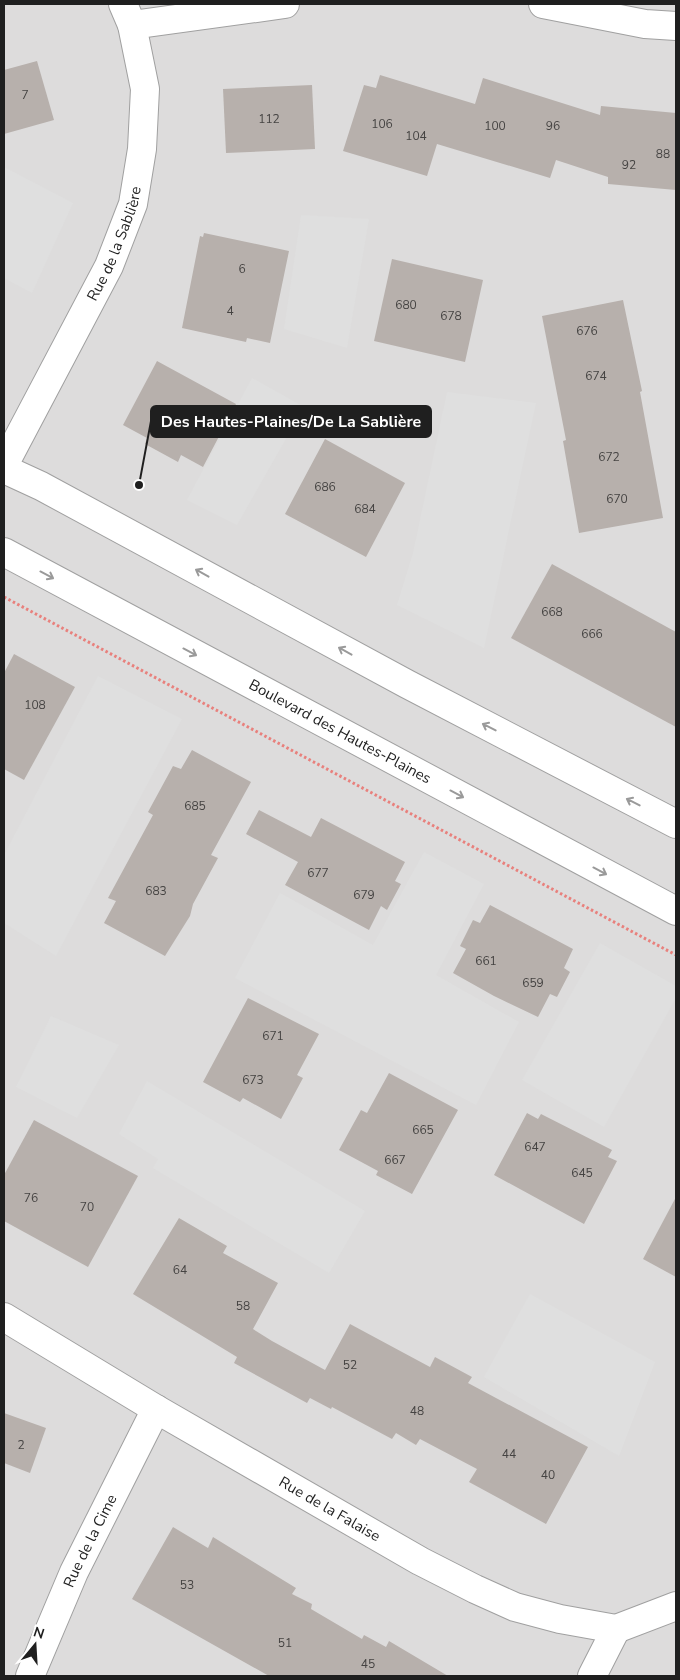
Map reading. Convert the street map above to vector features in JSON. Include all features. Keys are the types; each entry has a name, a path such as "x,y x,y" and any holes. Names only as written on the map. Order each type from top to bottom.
{"street":[{"path":"128,14 285,4"},
{"path":"543,4 644,24 676,26"},
{"name":"Rue de la Sablière","path":"4,467 109,266 133,204 142,149 145,89 128,14"},
{"path":"4,467 407,684 676,824"},
{"name":"Boulevard des Hautes-Plaines","path":"4,552 676,911"},
{"name":"Rue de la Falaise","path":"4,1317 156,1409 474,1589 515,1607 560,1619 616,1629"},
{"name":"Rue de la Cime","path":"30,1676 74,1572 156,1409"},
{"path":"592,1676 616,1629 676,1606"}],"path":[{"path":"4,597 676,955"}],"shaded area":[{"path":"4,4 676,4 676,1676 4,1676"},
{"path":"4,167 73,203 32,293 4,278"},
{"path":"301,215 369,219 347,348 284,329"},
{"path":"252,378 304,407 237,525 187,500"},
{"path":"447,392 536,403 484,648 397,605 413,553"},
{"path":"98,676 182,719 56,956 4,923 4,855"},
{"path":"424,852 484,884 436,975 519,1022 476,1105 235,978 280,893 373,945"},
{"path":"600,943 676,986 676,998 604,1127 522,1080"},
{"path":"51,1016 119,1045 77,1118 16,1087"},
{"path":"147,1081 365,1211 329,1273 153,1168 158,1159 119,1134"},
{"path":"530,1294 655,1362 619,1456 484,1377"}],"building":[{"path":"37,61 54,120 4,134 4,70"},
{"path":"380,75 475,104 483,78 600,115 601,106 676,113 676,190 608,184 608,177 556,160 550,178 437,144 427,176 343,151 364,85 376,88"},
{"path":"312,85 315,149 226,153 223,89"},
{"path":"204,233 289,251 270,343 247,338 246,342 182,328 200,236 203,237"},
{"path":"392,259 483,280 465,362 374,341"},
{"path":"623,300 642,391 640,392 663,518 579,533 563,441 566,440 542,316"},
{"path":"157,361 236,404 203,467 181,455 178,462 145,444 147,438 123,425"},
{"path":"325,439 405,483 366,557 285,514"},
{"path":"552,564 676,632 676,727 511,638"},
{"path":"14,654 75,687 24,780 4,769 4,673"},
{"path":"192,750 251,782 211,855 218,858 193,904 190,916 165,956 104,923 116,901 108,898 153,815 148,812 173,766 181,769"},
{"path":"259,810 311,837 321,818 405,862 395,881 401,884 387,910 381,906 369,930 285,885 298,862 246,834"},
{"path":"490,905 573,949 564,968 570,972 557,997 550,994 538,1017 494,996 453,973 466,949 460,946 473,920 480,923"},
{"path":"248,998 319,1034 297,1075 303,1078 281,1119 243,1098 240,1102 203,1082"},
{"path":"389,1073 458,1110 412,1194 376,1175 378,1171 339,1150 361,1110 367,1113"},
{"path":"527,1113 538,1119 541,1114 612,1150 608,1157 617,1161 584,1224 494,1175"},
{"path":"34,1120 138,1176 88,1267 4,1221 4,1175"},
{"path":"676,1197 676,1277 643,1259"},
{"path":"179,1218 227,1246 223,1253 278,1283 253,1329 272,1341 325,1370 350,1324 430,1367 435,1357 472,1377 468,1383 588,1447 546,1524 469,1482 477,1469 420,1439 416,1445 396,1433 392,1439 332,1407 331,1409 310,1398 307,1403 234,1363 237,1357 133,1294"},
{"path":"4,1413 46,1428 30,1473 4,1463"},
{"path":"173,1527 208,1548 213,1537 296,1588 292,1594 312,1604 311,1609 362,1639 364,1635 386,1647 389,1641 448,1676 269,1676 132,1599"}],"place":[{"name":"Des Hautes-Plaines/De La Sablière","path":"139,485"}]}
